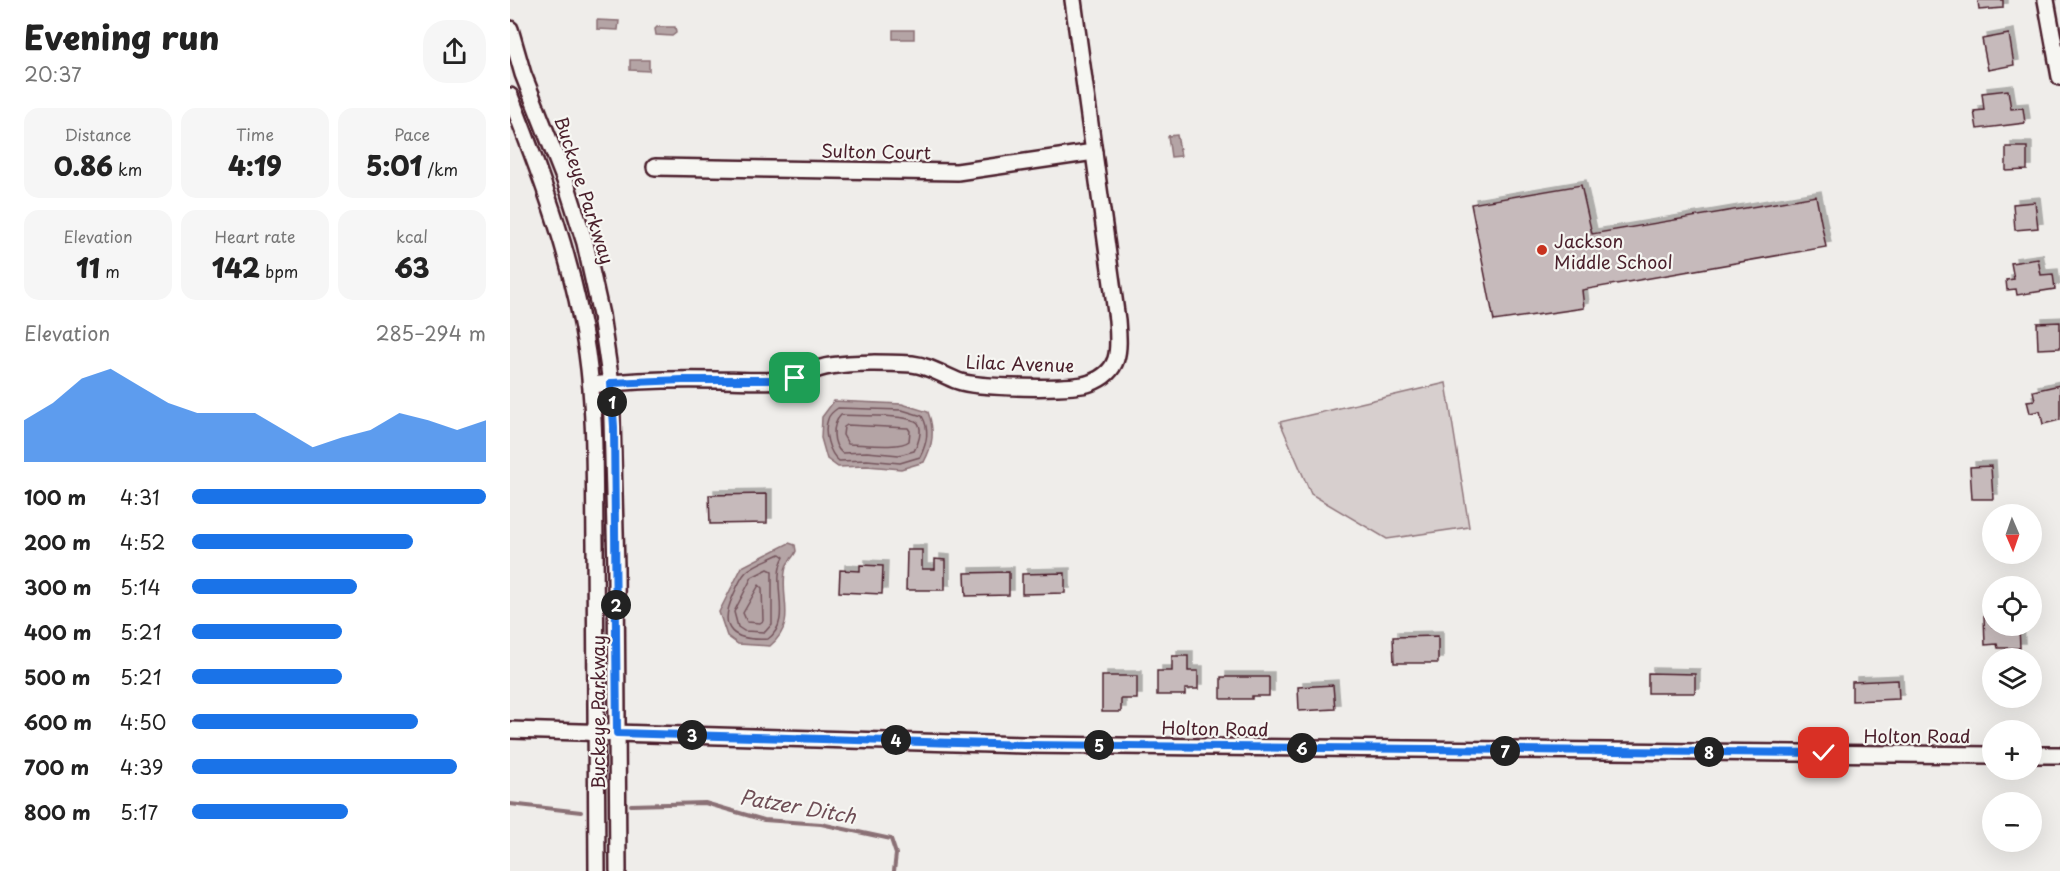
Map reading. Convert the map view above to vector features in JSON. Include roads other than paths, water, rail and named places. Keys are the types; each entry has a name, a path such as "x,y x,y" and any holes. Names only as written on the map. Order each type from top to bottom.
{"street":[{"name":"Lilac Avenue","path":"591,385 682,380 784,380 827,366 913,364 930,367 958,381 985,385 1075,387 1101,378 1111,370 1119,348 1117,320 1072,0"},
{"path":"2046,0 2060,77"},
{"name":"Buckeye Parkway","path":"510,29 523,74 566,183 585,243 601,315 611,383 614,450 618,871"},
{"name":"Buckeye Parkway","path":"510,96 550,201 572,275 591,385 594,432 597,871"},
{"name":"Sulton Court","path":"656,167 957,172 1094,152"},
{"name":"Holton Road","path":"510,730 1024,745 1982,755"},
{"path":"2042,755 2060,755"}],"water":[{"path":"597,20 619,21 618,30 597,29"},
{"path":"657,27 675,27 676,33 672,36 656,35"},
{"path":"893,30 914,30 914,39 893,39"},
{"path":"630,60 649,60 649,71 630,70"},
{"path":"1177,135 1181,156 1171,157 1168,136"},
{"path":"834,401 902,404 928,412 932,425 932,438 924,462 901,469 867,466 838,467 827,459 821,438 822,417"},
{"path":"789,543 795,545 796,551 786,567 784,578 786,618 784,628 770,646 738,644 727,636 719,612 742,567"}],"waterway":[{"name":"Patzer Ditch","path":"631,805 705,803 764,820 821,824 891,839 896,854 894,871"},
{"name":"Patzer Ditch","path":"510,804 581,812"}],"place":[{"name":"Jackson Middle School","path":"1542,250"}]}
